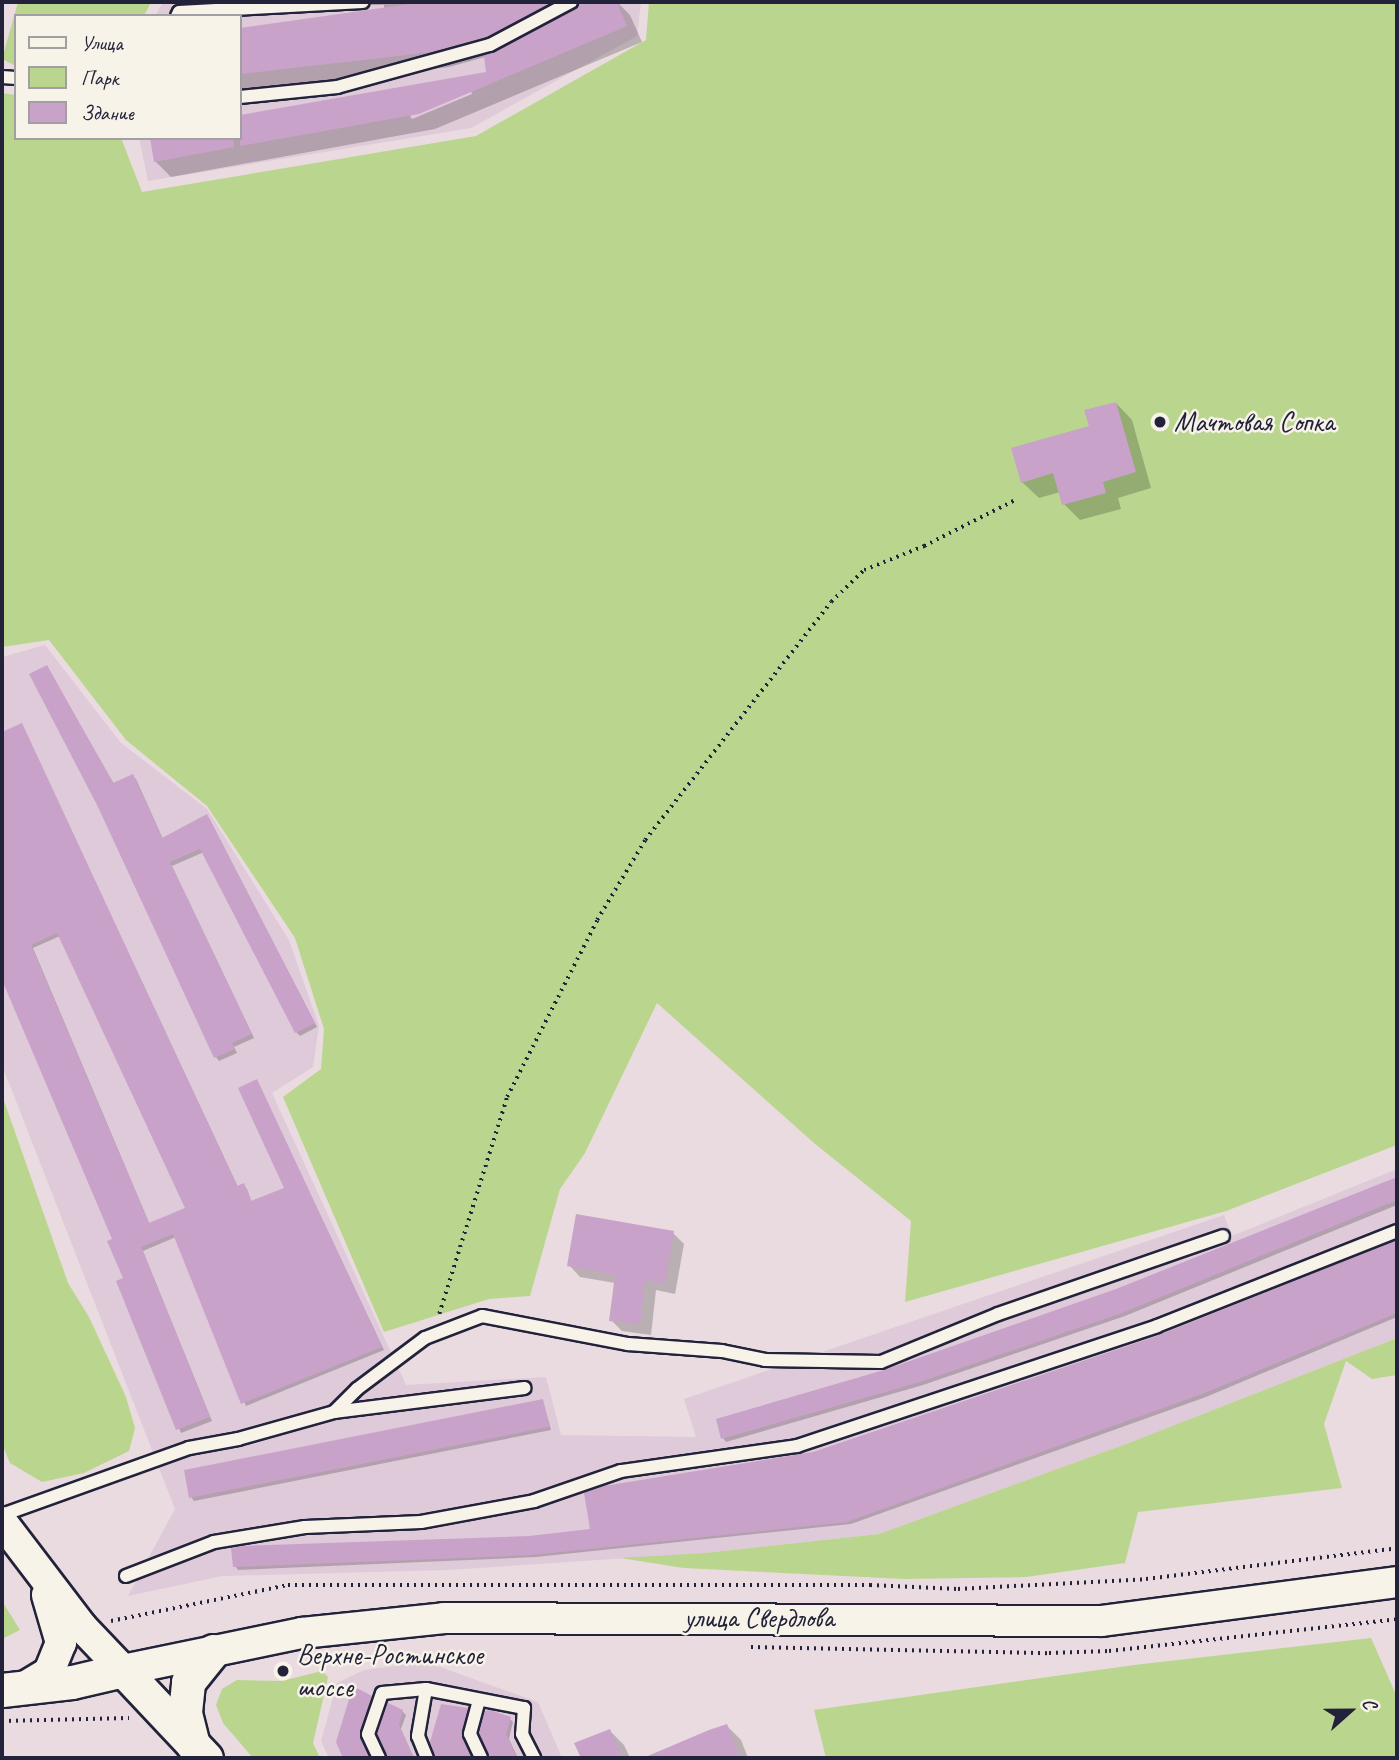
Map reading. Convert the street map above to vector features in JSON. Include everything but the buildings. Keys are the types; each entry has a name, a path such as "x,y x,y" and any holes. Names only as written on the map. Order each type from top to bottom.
{"main road":[{"path":"195,1752 185,1712 188,1682 213,1651"},
{"path":"11,1689 122,1670 195,1752"}],"street":[{"path":"2,1522 35,1569 82,1627 122,1670"},
{"path":"11,1689 49,1672 61,1643 54,1610 35,1569"},
{"name":"улица Свердлова","path":"122,1670 302,1633 444,1618 1102,1621 1397,1582"}],"lane":[{"path":"179,10 363,2"},
{"path":"242,97 337,87 490,45 572,2"},
{"path":"126,1576 214,1542 305,1527 421,1522 534,1501 621,1471 797,1446 1157,1326 1397,1231"},
{"path":"334,1412 357,1389 425,1338 482,1316 628,1344 722,1351 765,1360 881,1362 998,1314 1223,1236"},
{"path":"2,1515 189,1448 238,1439 334,1412 524,1388"},
{"path":"426,1689 418,1736 427,1758"},
{"path":"379,1758 368,1734 382,1693 426,1689 524,1708 522,1734 534,1758"},
{"path":"479,1700 470,1734 481,1758"}],"path":[{"path":"425,1338 439,1315 507,1097 590,931 645,841 831,602 864,570 924,546 1015,500"},
{"path":"82,1627 288,1585 870,1585 958,1588 1146,1579 1397,1548"},
{"path":"748,1647 1049,1653 1109,1651 1397,1619"},
{"path":"2,1721 135,1718 158,1710"}],"shaded area":[{"path":"163,2 641,2 637,36 471,128 148,181 139,140 242,140 242,14 156,14"},
{"path":"45,645 121,743 207,809 289,940 319,1026 313,1067 272,1093 406,1385 546,1377 561,1435 696,1437 684,1399 1224,1215 1232,1236 1397,1169 1397,1338 1126,1444 879,1534 704,1553 448,1570 222,1576 128,1596 175,1509 2,1065 2,657"},
{"path":"426,1662 538,1702 562,1758 329,1758 321,1741 337,1683 364,1670"}],"green space":[{"path":"18,2 151,2 145,14 15,14"},
{"path":"649,2 1397,2 1397,1145 1226,1211 905,1302 911,1221 814,1143 657,1003 585,1153 560,1189 530,1296 489,1299 384,1332 283,1097 321,1069 324,1029 295,938 207,806 126,740 49,640 2,647 2,93 14,95 14,140 122,140 142,192 476,136 646,40"},
{"path":"14,16 14,65 2,59"},
{"path":"2,1095 68,1283 89,1317 126,1397 135,1428 129,1451 84,1473 42,1482 10,1463 2,1444"},
{"path":"1397,1338 1397,1375 1372,1379 1346,1361 1324,1424 1342,1488 1138,1512 1125,1563 1026,1577 904,1579 684,1568 620,1558 704,1553 879,1534 1126,1444"},
{"path":"2,1601 20,1630 2,1639"},
{"path":"1371,1638 1397,1697 1397,1758 826,1758 814,1710 1134,1665"},
{"path":"322,1671 328,1677 313,1743 320,1758 253,1758 223,1723 216,1705 222,1689 237,1680 282,1681"}],"place":[{"name":"Мачтовая Сопка","path":"1160,422"},
{"name":"Верхне-Ростинское шоссе","path":"283,1671"}]}
